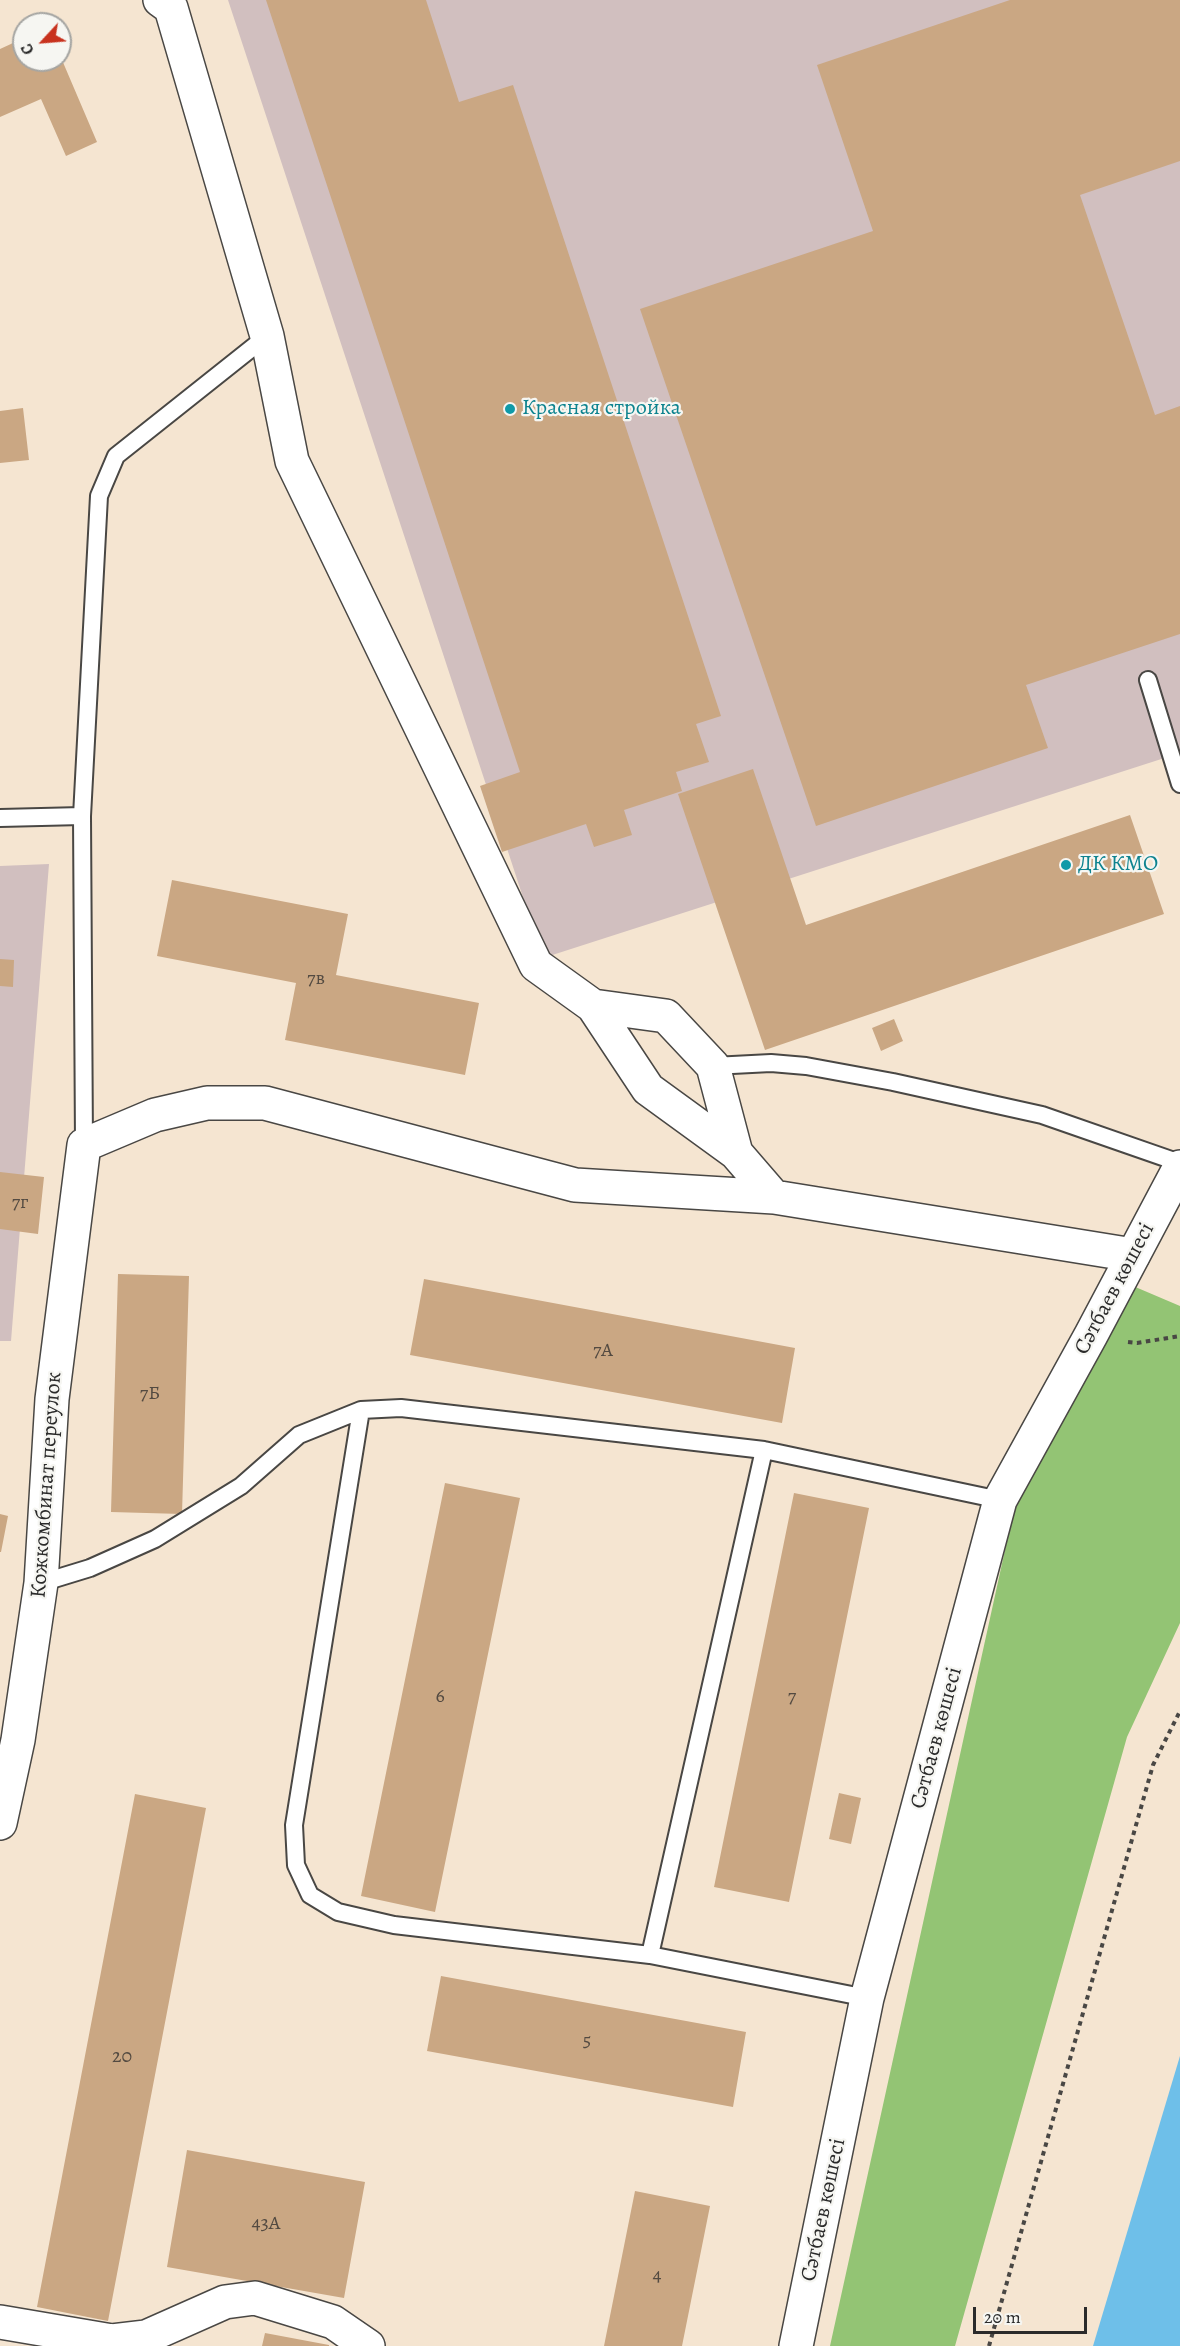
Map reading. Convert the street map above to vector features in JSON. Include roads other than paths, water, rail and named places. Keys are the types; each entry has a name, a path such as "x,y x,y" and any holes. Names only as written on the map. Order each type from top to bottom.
{"street":[{"path":"166,3 267,336 292,461 536,965 593,1006 648,1089 735,1153 774,1197"},
{"path":"593,1006 666,1016 713,1066 735,1153"},
{"path":"84,1145 155,1115 207,1103 264,1103 575,1185 774,1197 1133,1255"},
{"name":"Кожкомбинат переулок","path":"0,1822 18,1740 41,1583 52,1400 84,1145"},
{"name":"Сәтбаев көшесі","path":"796,2346 867,1998 1000,1500 1091,1335 1180,1165"},
{"path":"0,2322 112,2341 146,2337 225,2302 255,2298 333,2322 368,2346"}],"lane":[{"path":"84,1145 82,816 99,496 116,456 267,336"},
{"path":"1148,680 1180,784"},
{"path":"0,818 82,816"},
{"path":"713,1066 771,1063 806,1066 893,1082 1042,1115 1180,1165"},
{"path":"41,1583 90,1568 155,1539 241,1486 299,1435 361,1410 401,1408 764,1450 1000,1500"},
{"path":"361,1410 294,1826 296,1865 310,1895 338,1912 394,1925 650,1955 867,1998"},
{"path":"650,1955 764,1450"}],"water":[{"path":"1180,2056 1180,2346 1093,2346"}],"place":[{"name":"Красная стройка","path":"510,409"},
{"name":"ДК КМО","path":"1066,865"}]}
